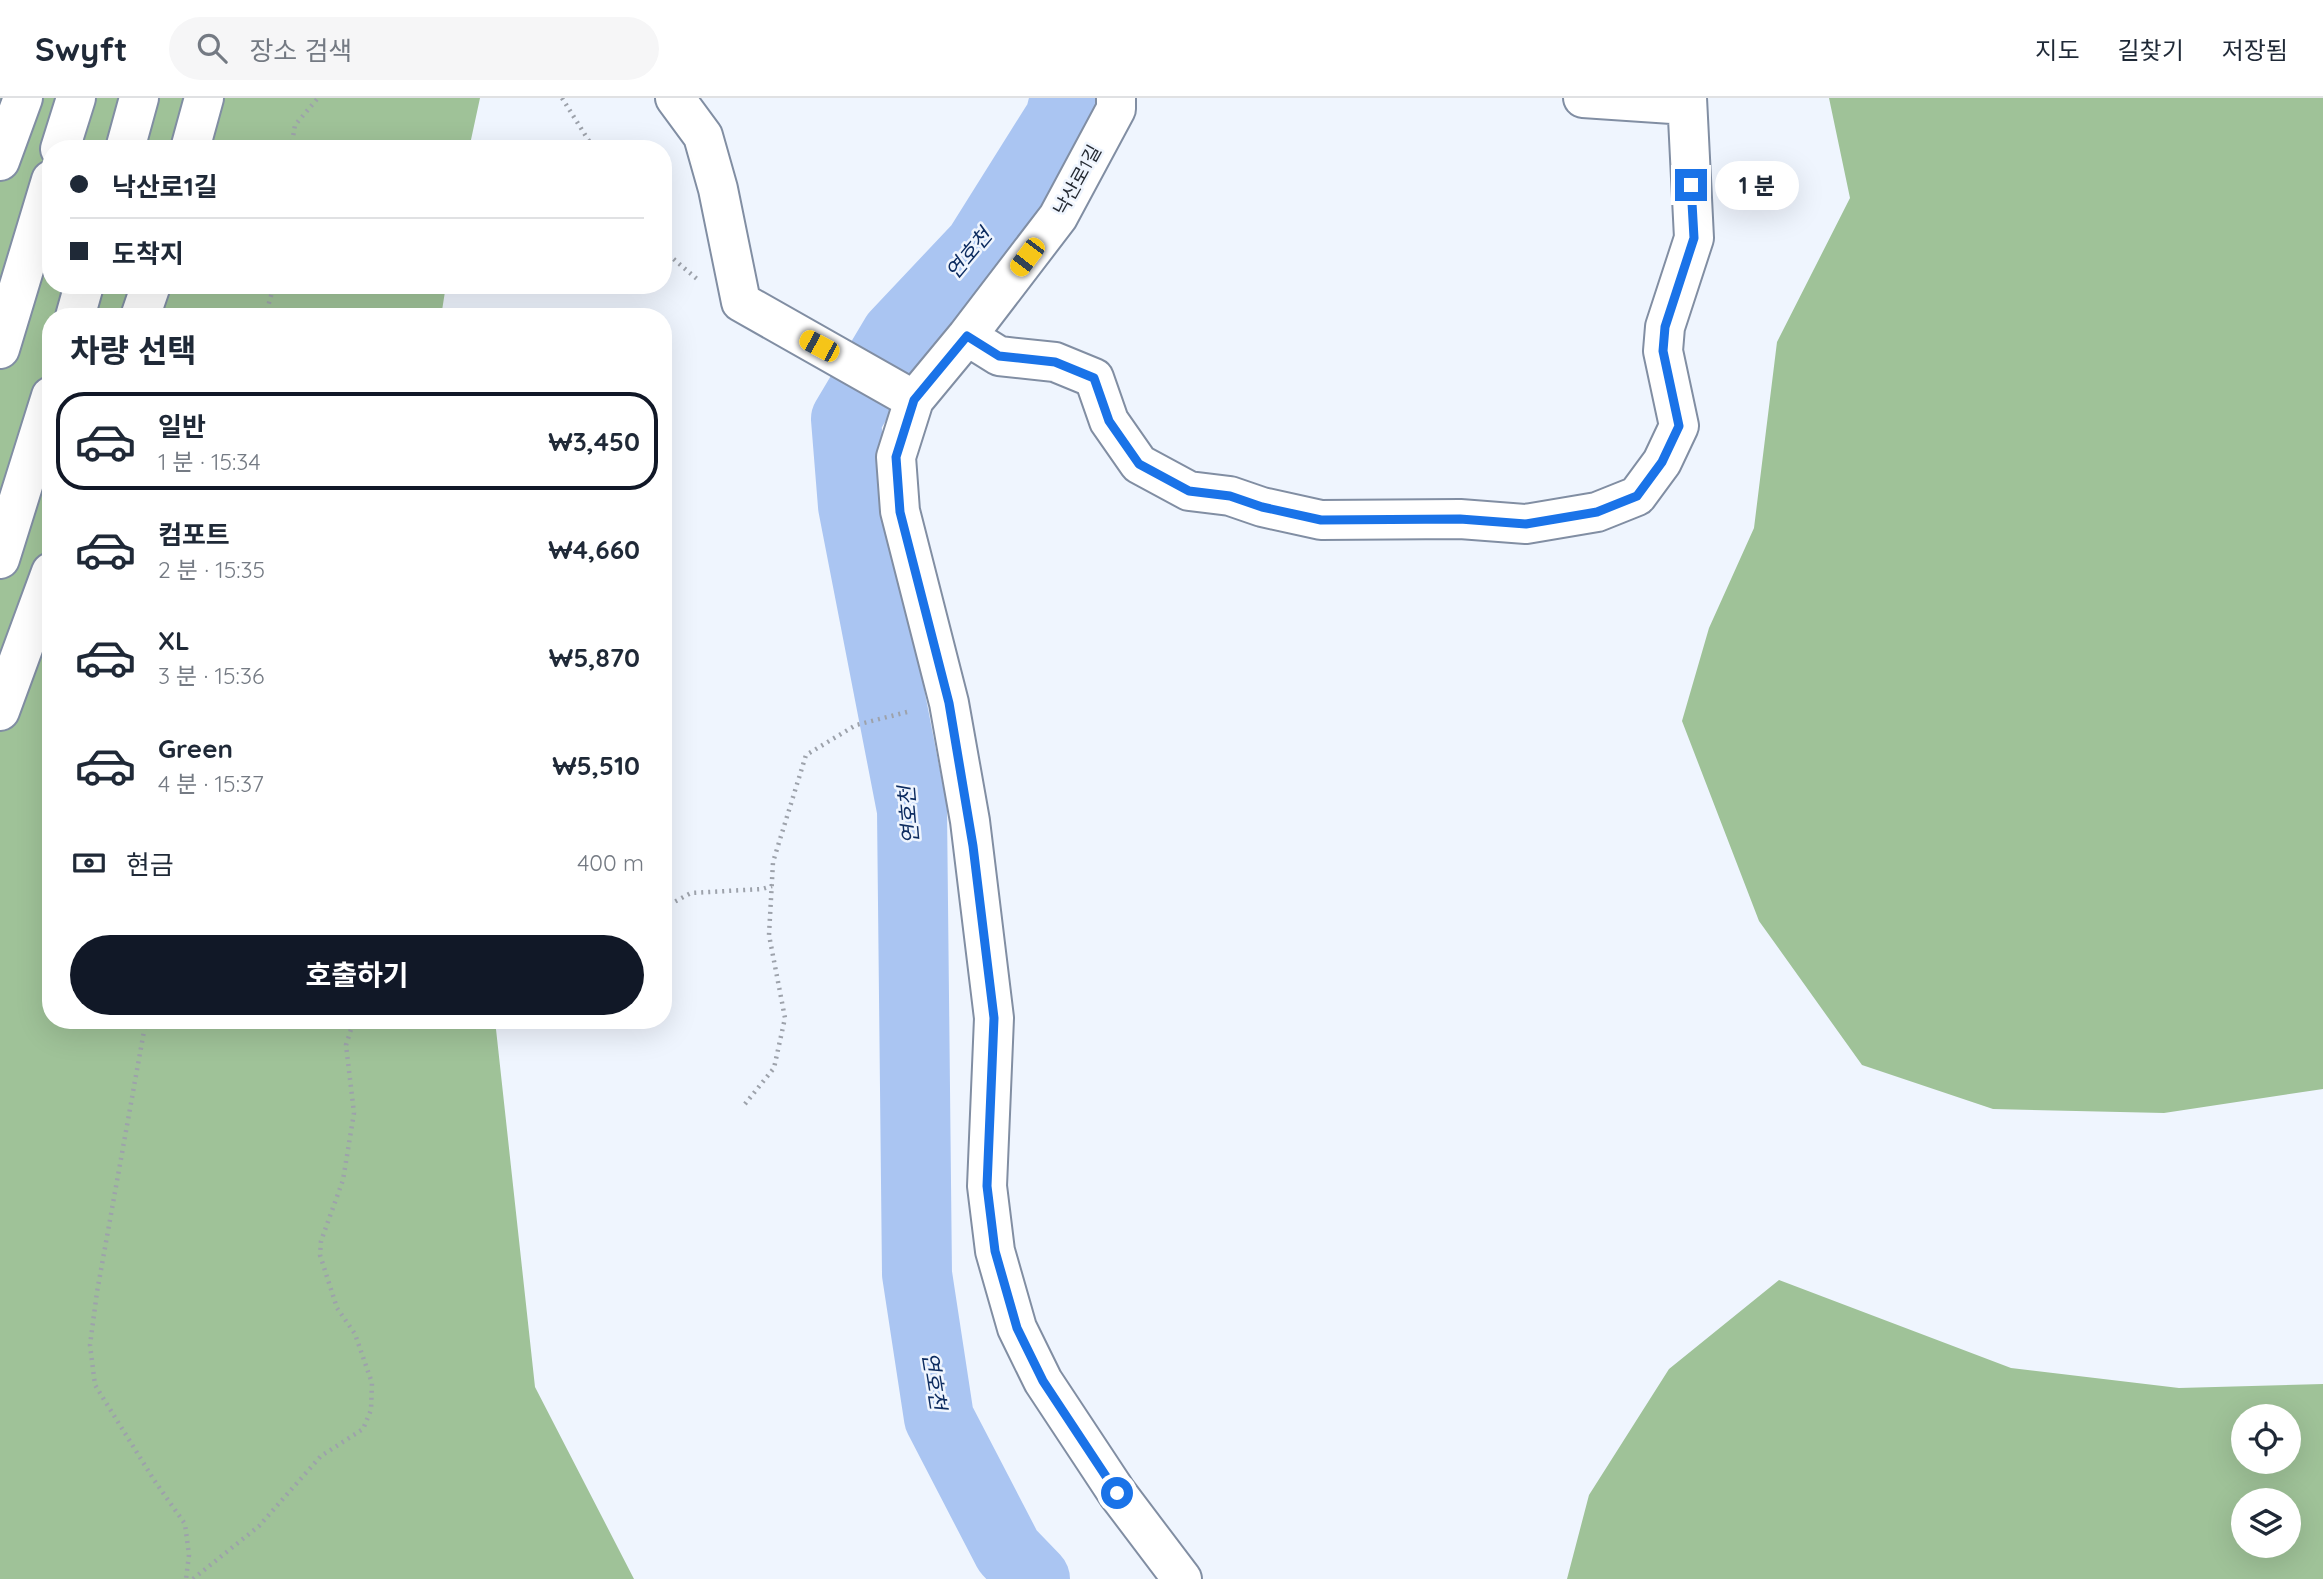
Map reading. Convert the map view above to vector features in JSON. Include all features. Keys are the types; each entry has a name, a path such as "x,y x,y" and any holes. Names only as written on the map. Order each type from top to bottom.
{"main road":[{"path":"0,161 23,98"},
{"path":"63,140 76,98"},
{"path":"127,140 139,98"},
{"path":"192,140 204,98"},
{"path":"675,98 703,136 718,189 741,302 904,393"},
{"name":"낙산로1길","path":"1116,98 1116,109 1058,217 967,336 904,393 896,457 900,512 946,689 972,835 994,1018 987,1186 995,1251 1017,1328 1043,1381 1117,1493 1182,1579"},
{"path":"967,336 999,356 1055,362 1094,378 1109,421 1139,464 1189,491 1230,496 1262,507 1321,520 1460,519 1526,524 1597,512 1637,496 1662,462 1679,426 1663,351 1665,327 1694,238 1687,102 1583,98"},
{"path":"0,349 42,210"},
{"path":"0,559 42,425"},
{"path":"0,711 42,597"}],"path":[{"path":"292,140 295,125 318,98"},
{"path":"562,98 588,140"},
{"path":"745,1104 774,1068 785,1018 769,934 773,862 806,755 856,725 920,708"},
{"path":"672,903 691,893 762,890 772,886"},
{"path":"144,1029 101,1267 90,1345 95,1385 154,1480 185,1524 189,1555 186,1579"},
{"path":"193,1579 259,1526 321,1456 363,1429 371,1410 372,1383 355,1334 337,1308 320,1255 320,1241 343,1180 354,1113 346,1045 351,1029"}],"green space":[{"path":"0,98 480,98 471,140 42,140 42,294 445,294 442,308 42,308 42,1029 496,1029 535,1387 634,1579 0,1579"},
{"path":"1829,98 2323,98 2323,1089 2164,1113 1993,1109 1862,1065 1759,921 1682,721 1709,628 1754,528 1777,342 1850,198"},
{"path":"1779,1280 2011,1368 2179,1388 2323,1384 2323,1579 1567,1579 1589,1495 1669,1369"}],"waterway":[{"name":"연호천","path":"1035,1579 1008,1551 939,1418 917,1274 912,810 853,506 846,419 896,335 979,247 1060,118 1065,98"}],"route":[{"path":"1117,1493 1043,1381 1017,1328 995,1251 987,1186 994,1018 970,821 934,636 900,512 896,457 914,400 967,336 999,356 1055,362 1094,378 1109,421 1139,464 1189,491 1230,496 1262,507 1321,520 1460,519 1526,524 1597,512 1637,496 1662,462 1679,426 1663,351 1665,327 1694,238 1691,185"}]}
